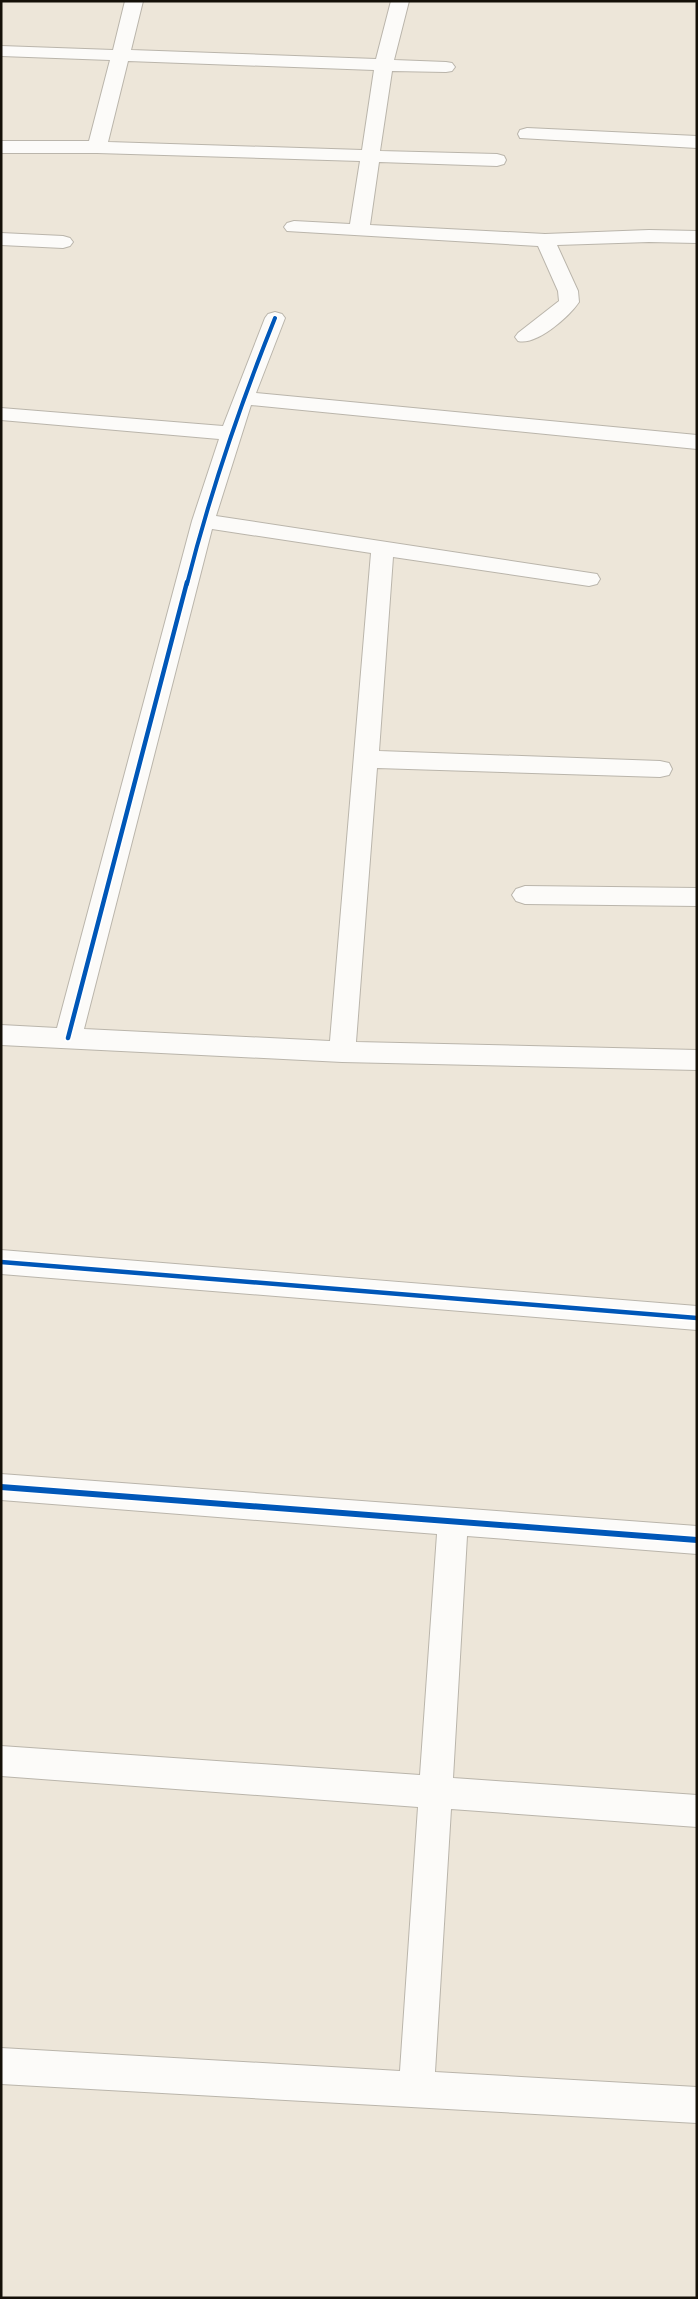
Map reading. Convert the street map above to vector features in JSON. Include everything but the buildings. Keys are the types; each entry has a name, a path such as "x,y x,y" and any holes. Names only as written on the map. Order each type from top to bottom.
{"street":[{"path":"97,147 134,1"},
{"path":"359,230 384,65 400,1"},
{"path":"1,51 446,67"},
{"path":"527,134 697,142"},
{"path":"1,147 97,147 497,160"},
{"path":"294,227 545,240 649,236 697,237"},
{"path":"1,239 64,242"},
{"path":"525,337 560,312 569,302 568,291 545,240"},
{"path":"68,1038 203,521 243,398 275,318"},
{"path":"243,398 697,442"},
{"path":"1,414 231,433"},
{"path":"203,521 589,579"},
{"path":"342,1052 383,548"},
{"path":"366,759 660,769"},
{"path":"525,895 697,897"},
{"path":"1,1035 342,1052 697,1060"},
{"path":"1,1262 697,1318"},
{"path":"1,1487 697,1540"},
{"path":"416,2090 453,1521"},
{"path":"1,1761 697,1811"},
{"path":"1,2066 697,2105"}],"cycle path":[{"path":"68,1038 203,521 243,398 275,318"},
{"path":"1,1262 697,1318"},
{"path":"1,1487 697,1540"}]}
